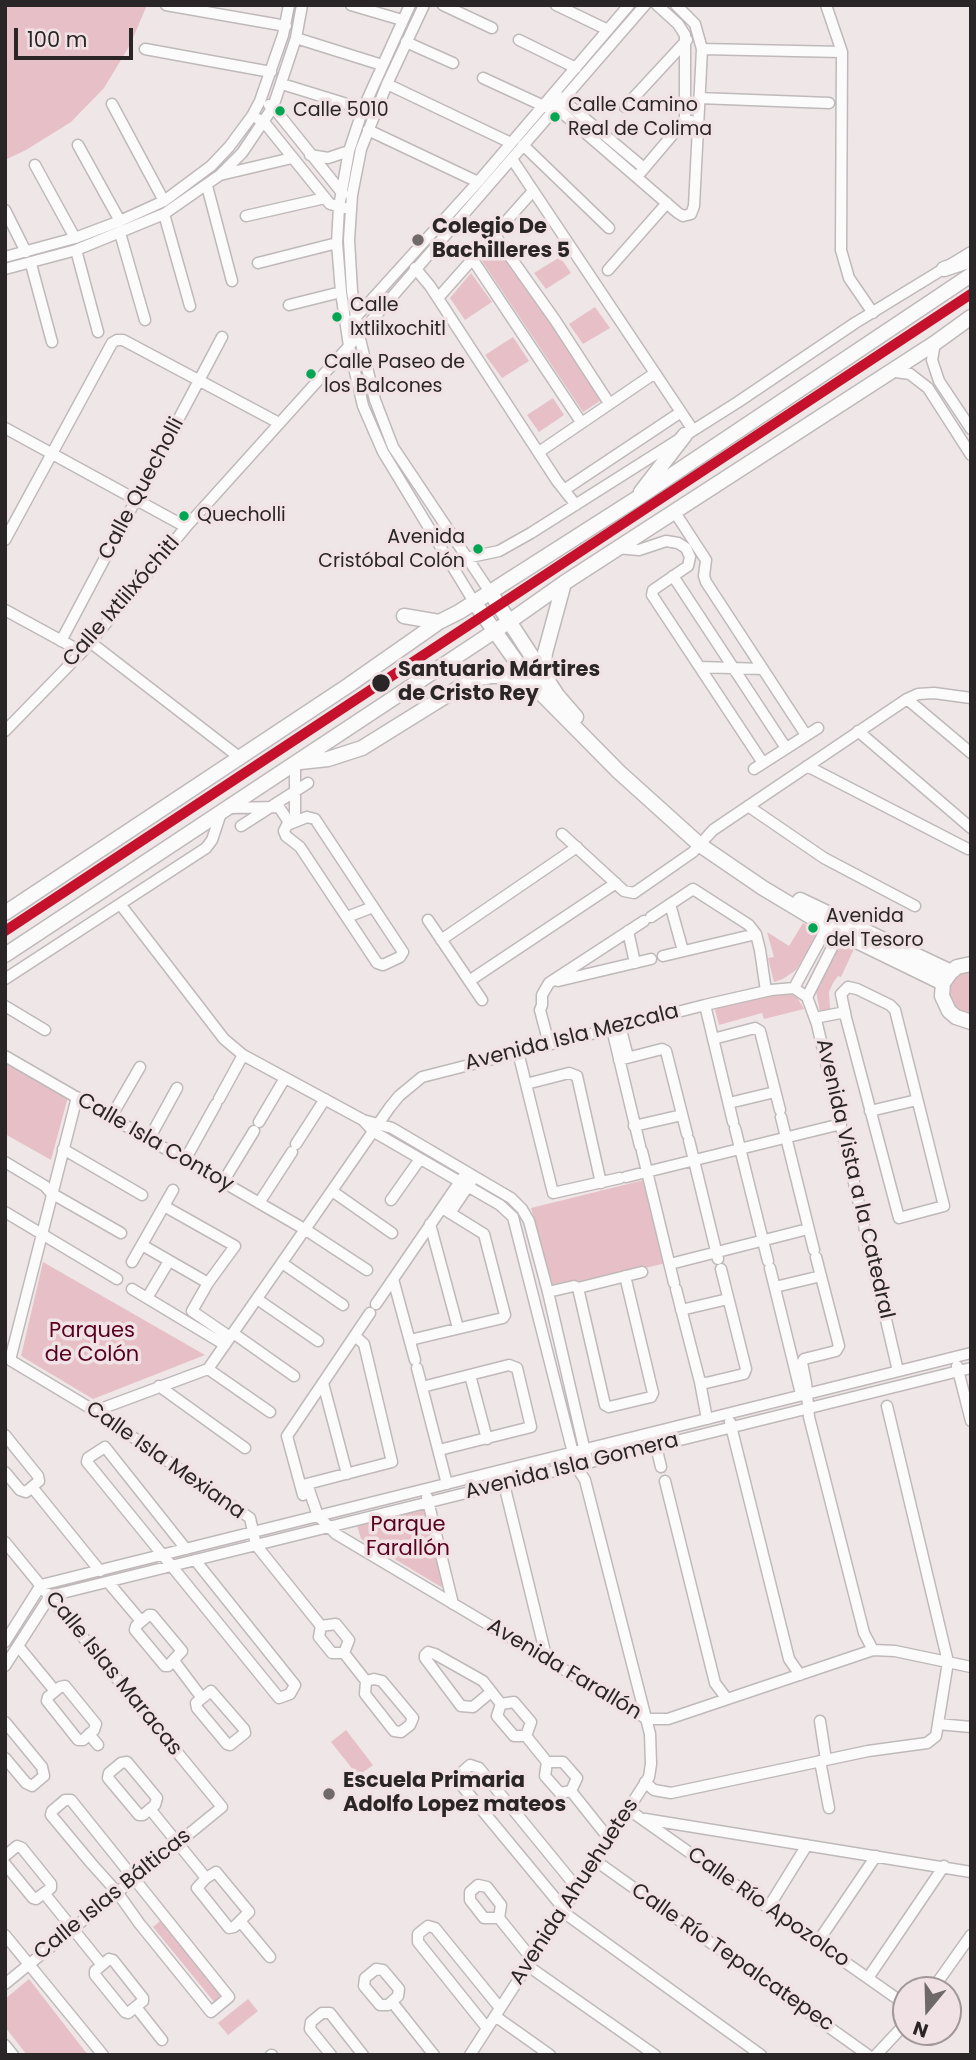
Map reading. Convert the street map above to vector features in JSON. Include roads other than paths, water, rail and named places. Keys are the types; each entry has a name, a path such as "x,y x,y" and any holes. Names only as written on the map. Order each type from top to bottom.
{"main road":[{"path":"944,270 971,260"},
{"path":"5,913 349,685 439,622 636,499 971,275"},
{"path":"5,955 564,583 971,317"},
{"path":"938,340 971,324"},
{"path":"636,499 689,432"},
{"path":"533,685 543,671 545,653 564,583"},
{"path":"489,592 557,695 598,743 702,841"},
{"path":"474,602 533,685 619,772 702,841 762,888 947,978"},
{"path":"404,616 439,622"},
{"path":"297,763 328,759 362,748 473,680 506,676 533,685"},
{"path":"971,964 957,967 947,978 945,1004 949,1011 967,1021 971,1035"}],"street":[{"path":"166,5 286,26"},
{"path":"5,269 76,250 164,201 214,163 253,116 286,26 289,5"},
{"path":"5,257 164,214 220,175 242,153 273,107 296,38 302,5"},
{"path":"351,5 402,20"},
{"path":"346,195 349,151 363,109 410,5"},
{"path":"424,5 387,84 346,195 339,207 337,243 341,292 349,346 363,406 383,452 474,602"},
{"path":"443,5 492,28"},
{"path":"556,5 608,30"},
{"path":"346,329 512,159 576,68 629,5"},
{"path":"421,253 510,143 553,103 645,5"},
{"path":"640,173 685,120 687,40 683,30 657,5"},
{"path":"483,78 553,103 640,173 667,203 683,216 691,214 702,49 695,24 676,5"},
{"path":"826,5 842,52 841,250 849,278 873,313"},
{"path":"296,38 382,65"},
{"path":"519,40 576,68"},
{"path":"625,107 687,40"},
{"path":"406,42 453,63"},
{"path":"145,49 271,72"},
{"path":"702,49 842,52"},
{"path":"282,83 363,109"},
{"path":"387,84 510,143"},
{"path":"699,98 829,103"},
{"path":"260,101 273,107 310,155 346,195 351,208 349,240 356,318 375,400 393,447 489,592"},
{"path":"112,104 164,201"},
{"path":"253,116 264,122 332,205 351,208"},
{"path":"685,120 698,123"},
{"path":"368,130 478,182"},
{"path":"78,145 120,227 145,320"},
{"path":"523,145 609,228"},
{"path":"310,155 328,158 349,151"},
{"path":"220,175 292,158"},
{"path":"512,159 681,412 689,432"},
{"path":"35,165 75,238"},
{"path":"207,186 232,281"},
{"path":"438,298 533,191"},
{"path":"246,216 325,198"},
{"path":"608,270 667,203"},
{"path":"5,210 26,252"},
{"path":"164,214 190,306"},
{"path":"494,234 609,403"},
{"path":"258,263 337,243"},
{"path":"76,250 98,332"},
{"path":"466,558 505,548 576,505 971,252"},
{"name":"Calle Ixtlilxóchitl","path":"5,732 82,652 186,527 349,346 415,268 421,253"},
{"path":"473,260 581,422"},
{"path":"31,264 52,342"},
{"path":"415,268 438,298 576,505"},
{"path":"289,305 341,292"},
{"name":"Calle Quecholli","path":"61,641 222,337"},
{"path":"5,540 112,343 122,340 279,423"},
{"path":"938,340 933,360 939,381 971,429"},
{"path":"889,370 910,374 928,388 971,455"},
{"path":"539,452 655,373"},
{"path":"564,490 681,412"},
{"path":"5,428 186,527"},
{"path":"674,511 706,561 706,582 806,735"},
{"path":"5,519 19,516"},
{"path":"617,548 639,550 666,541 683,527"},
{"path":"666,541 682,545 690,557 688,566 653,590 652,595 759,766 818,727"},
{"path":"463,582 463,576 468,572 477,574"},
{"path":"673,576 786,748"},
{"path":"5,610 82,652"},
{"path":"90,642 239,757"},
{"path":"699,667 763,669"},
{"path":"562,834 616,883 627,892 634,893 713,830 907,699 918,694 934,693 971,698"},
{"path":"907,699 971,752"},
{"path":"807,766 963,847 971,830 858,732"},
{"path":"292,823 297,763"},
{"path":"241,826 308,783"},
{"path":"748,806 824,858 915,906"},
{"path":"5,979 206,848 224,810 279,807 292,823"},
{"path":"307,817 314,819 373,907 403,952 400,957 383,965 377,963 300,847 286,836 284,829 307,817"},
{"path":"441,940 577,847"},
{"path":"469,981 616,883"},
{"path":"553,1043 547,1009 542,1005 542,995 549,983 693,890 749,925 764,957 769,991"},
{"path":"120,904 224,1039 243,1055 467,1179 504,1208 515,1222 572,1452 582,1464"},
{"path":"670,904 683,951"},
{"path":"346,917 373,907"},
{"path":"428,920 482,1000"},
{"path":"800,992 836,925"},
{"path":"628,931 635,963"},
{"path":"549,983 755,934"},
{"path":"848,987 893,1007 917,1100 944,1206 898,1218 845,1015 841,993 848,987"},
{"name":"Avenida Isla Mezcala","path":"208,1369 399,1096 422,1077 708,1004 769,991 800,992"},
{"name":"Avenida Vista a la Catedral","path":"800,992 816,1021 898,1371"},
{"path":"708,1004 729,1104 763,1241 864,1633 873,1650"},
{"path":"5,1006 45,1030"},
{"path":"816,1021 845,1015"},
{"path":"616,1028 624,1059 634,1126 710,1418"},
{"path":"716,1039 755,1028 759,1030 839,1346 836,1351 804,1359 804,1395"},
{"path":"624,1059 662,1049 666,1051 719,1261 745,1372 701,1384"},
{"path":"521,1051 553,1193 842,1126"},
{"path":"185,1160 243,1055"},
{"name":"Calle Isla Contoy","path":"5,1056 306,1230 367,1270"},
{"path":"111,1117 140,1068"},
{"path":"530,1083 569,1073 576,1076 601,1183"},
{"path":"223,1182 285,1078"},
{"path":"149,1139 177,1088"},
{"path":"729,1104 775,1092"},
{"path":"8,1359 77,1097"},
{"path":"259,1203 325,1099"},
{"path":"870,1111 917,1100"},
{"path":"634,1126 682,1115"},
{"path":"377,1128 420,1158 511,1198 522,1209 529,1221 549,1296 584,1450 582,1464"},
{"path":"62,1149 142,1195"},
{"path":"391,1200 420,1158"},
{"path":"5,1162 45,1186 51,1193 121,1233"},
{"path":"315,1517 287,1436 430,1224 446,1210 467,1179"},
{"path":"132,1262 173,1190"},
{"path":"332,1191 392,1233"},
{"path":"164,1206 235,1246 208,1283 192,1311 229,1338"},
{"path":"410,1340 503,1318 505,1315 484,1234 446,1210"},
{"path":"5,1212 117,1279"},
{"path":"430,1224 458,1328"},
{"path":"670,1264 719,1261 763,1241 808,1229"},
{"path":"142,1245 208,1283"},
{"path":"147,1298 169,1261"},
{"path":"282,1263 343,1305"},
{"path":"549,1296 642,1272"},
{"path":"579,1290 605,1405 609,1407 651,1397 653,1393 625,1276"},
{"path":"775,1287 821,1276"},
{"path":"393,1279 422,1387 443,1450 450,1483"},
{"path":"132,1289 229,1338 294,1376"},
{"path":"257,1299 318,1341"},
{"path":"681,1310 728,1299"},
{"path":"303,1485 390,1464 393,1458 364,1344 355,1336"},
{"name":"Avenida Isla Gomera","path":"41,1585 971,1353"},
{"path":"955,1357 971,1421"},
{"name":"Calle Isla Mexiana","path":"8,1359 95,1411 250,1518 256,1545 321,1626 319,1637 332,1653 344,1653 349,1640 336,1624 321,1626"},
{"path":"422,1387 509,1365 517,1368 531,1427 443,1450"},
{"name":"Avenida Isla Gomera","path":"50,1596 328,1530 428,1502 732,1427 807,1412 971,1368"},
{"path":"95,1411 208,1369 270,1412"},
{"path":"470,1375 487,1440"},
{"path":"323,1382 347,1474"},
{"path":"159,1386 245,1448"},
{"path":"645,1782 653,1790 671,1793 868,1751 927,1743 934,1739 948,1662 887,1406"},
{"path":"728,1413 789,1659 800,1675"},
{"path":"652,1433 661,1467"},
{"path":"5,1435 38,1476 39,1481 26,1492 20,1490 5,1472"},
{"path":"186,1549 105,1447 101,1447 88,1458 87,1462 279,1698 290,1694 295,1685 195,1560"},
{"name":"Avenida Ahuehuetes","path":"470,2055 629,1810 645,1782 651,1764 647,1719 582,1464"},
{"path":"501,1470 539,1633 548,1660"},
{"path":"665,1481 715,1684 711,1705"},
{"path":"32,1487 100,1571"},
{"path":"425,1489 453,1604"},
{"path":"124,1508 144,1496"},
{"name":"Avenida Farallón","path":"315,1517 328,1530 647,1719 668,1719 873,1650 895,1651 971,1667"},
{"name":"Calle Islas Maracas","path":"5,1542 222,1807"},
{"path":"191,1590 208,1576"},
{"path":"108,1582 141,1621"},
{"path":"7,1635 41,1585"},
{"path":"5,1666 50,1596"},
{"path":"152,1615 182,1651 174,1661 165,1666 135,1630 135,1626 152,1615"},
{"path":"532,1651 539,1633"},
{"path":"859,1653 864,1633"},
{"path":"18,1646 55,1691"},
{"path":"491,1692 473,1707 461,1706 425,1655 428,1652 435,1654 483,1681 501,1704"},
{"path":"344,1653 366,1681 365,1694 394,1731 401,1732 410,1725 413,1718 382,1681 366,1681"},
{"path":"785,1680 789,1659"},
{"path":"174,1661 202,1698"},
{"path":"715,1684 727,1699"},
{"path":"65,1686 96,1724 94,1730 82,1740 78,1740 47,1701 55,1691 65,1686"},
{"path":"211,1691 215,1692 245,1733 230,1745 227,1744 197,1707 196,1703 202,1698 211,1691"},
{"path":"501,1704 514,1702 531,1722 526,1735"},
{"path":"501,1704 497,1716 514,1737 526,1735"},
{"path":"820,1721 830,1808"},
{"path":"5,1758 26,1783 32,1786 44,1776 42,1767 6,1724"},
{"path":"938,1724 971,1727"},
{"path":"89,1734 98,1745"},
{"path":"526,1735 547,1762 545,1776 560,1793 571,1791"},
{"path":"127,1762 157,1798 150,1809 139,1815 108,1778 113,1764 127,1762"},
{"path":"547,1762 563,1762 577,1778 571,1791"},
{"path":"578,1889 479,1768 470,1765 460,1774 458,1781 564,1911 761,2055"},
{"path":"571,1791 610,1840"},
{"path":"65,1800 71,1800 109,1848 229,1997 211,2012 117,1892 51,1815 52,1811 65,1800"},
{"name":"Calle Islas Bálticas","path":"5,1984 222,1807"},
{"path":"150,1809 206,1878"},
{"name":"Calle Río Apozolco","path":"629,1810 892,1995"},
{"path":"641,1818 971,1872"},
{"path":"5,1856 17,1846 22,1848 51,1884 51,1888 36,1899 33,1898 5,1864"},
{"path":"768,1908 807,1846"},
{"path":"91,1863 109,1848"},
{"path":"817,1943 876,1856"},
{"name":"Calle Río Tepalcatepec","path":"596,1861 868,2055"},
{"path":"541,1882 558,1866"},
{"path":"868,1978 944,1866"},
{"path":"216,1872 249,1912 229,1928 197,1888 206,1878 216,1872"},
{"path":"44,1893 102,1965"},
{"path":"139,1923 157,1907"},
{"path":"499,1918 530,1963 655,2055"},
{"path":"240,1921 270,1957"},
{"path":"487,2028 418,1942 418,1934 428,1926 435,1928 486,1991 498,2012 551,2055"},
{"path":"5,1935 103,2055"},
{"path":"942,1976 971,1935"},
{"path":"109,1959 113,1960 143,1998 143,2001 128,2013 95,1975 95,1971 102,1965 109,1959"},
{"path":"468,2005 486,1991"},
{"path":"392,2002 434,2055"},
{"path":"136,2007 162,2040"},
{"path":"331,2055 310,2029 311,2022 323,2013 330,2013 363,2055"},
{"path":"876,2055 892,2038"},
{"path":"5,2045 13,2055"}],"place":[{"name":"Calle 5010","path":"280,111"},
{"name":"Calle Camino Real de Colima","path":"555,117"},
{"name":"Colegio De Bachilleres 5","path":"418,240"},
{"name":"Calle Ixtlilxochitl","path":"337,317"},
{"name":"Calle Paseo de los Balcones","path":"311,374"},
{"name":"Quecholli","path":"184,516"},
{"name":"Avenida Cristóbal Colón","path":"478,549"},
{"name":"Santuario Mártires de Cristo Rey","path":"381,683"},
{"name":"Avenida del Tesoro","path":"813,928"},
{"name":"Escuela Primaria Adolfo Lopez mateos","path":"329,1794"}],"park label":[{"name":"Parques de Colón","path":"92,1344"},
{"name":"Parque Farallón","path":"408,1538"}]}
